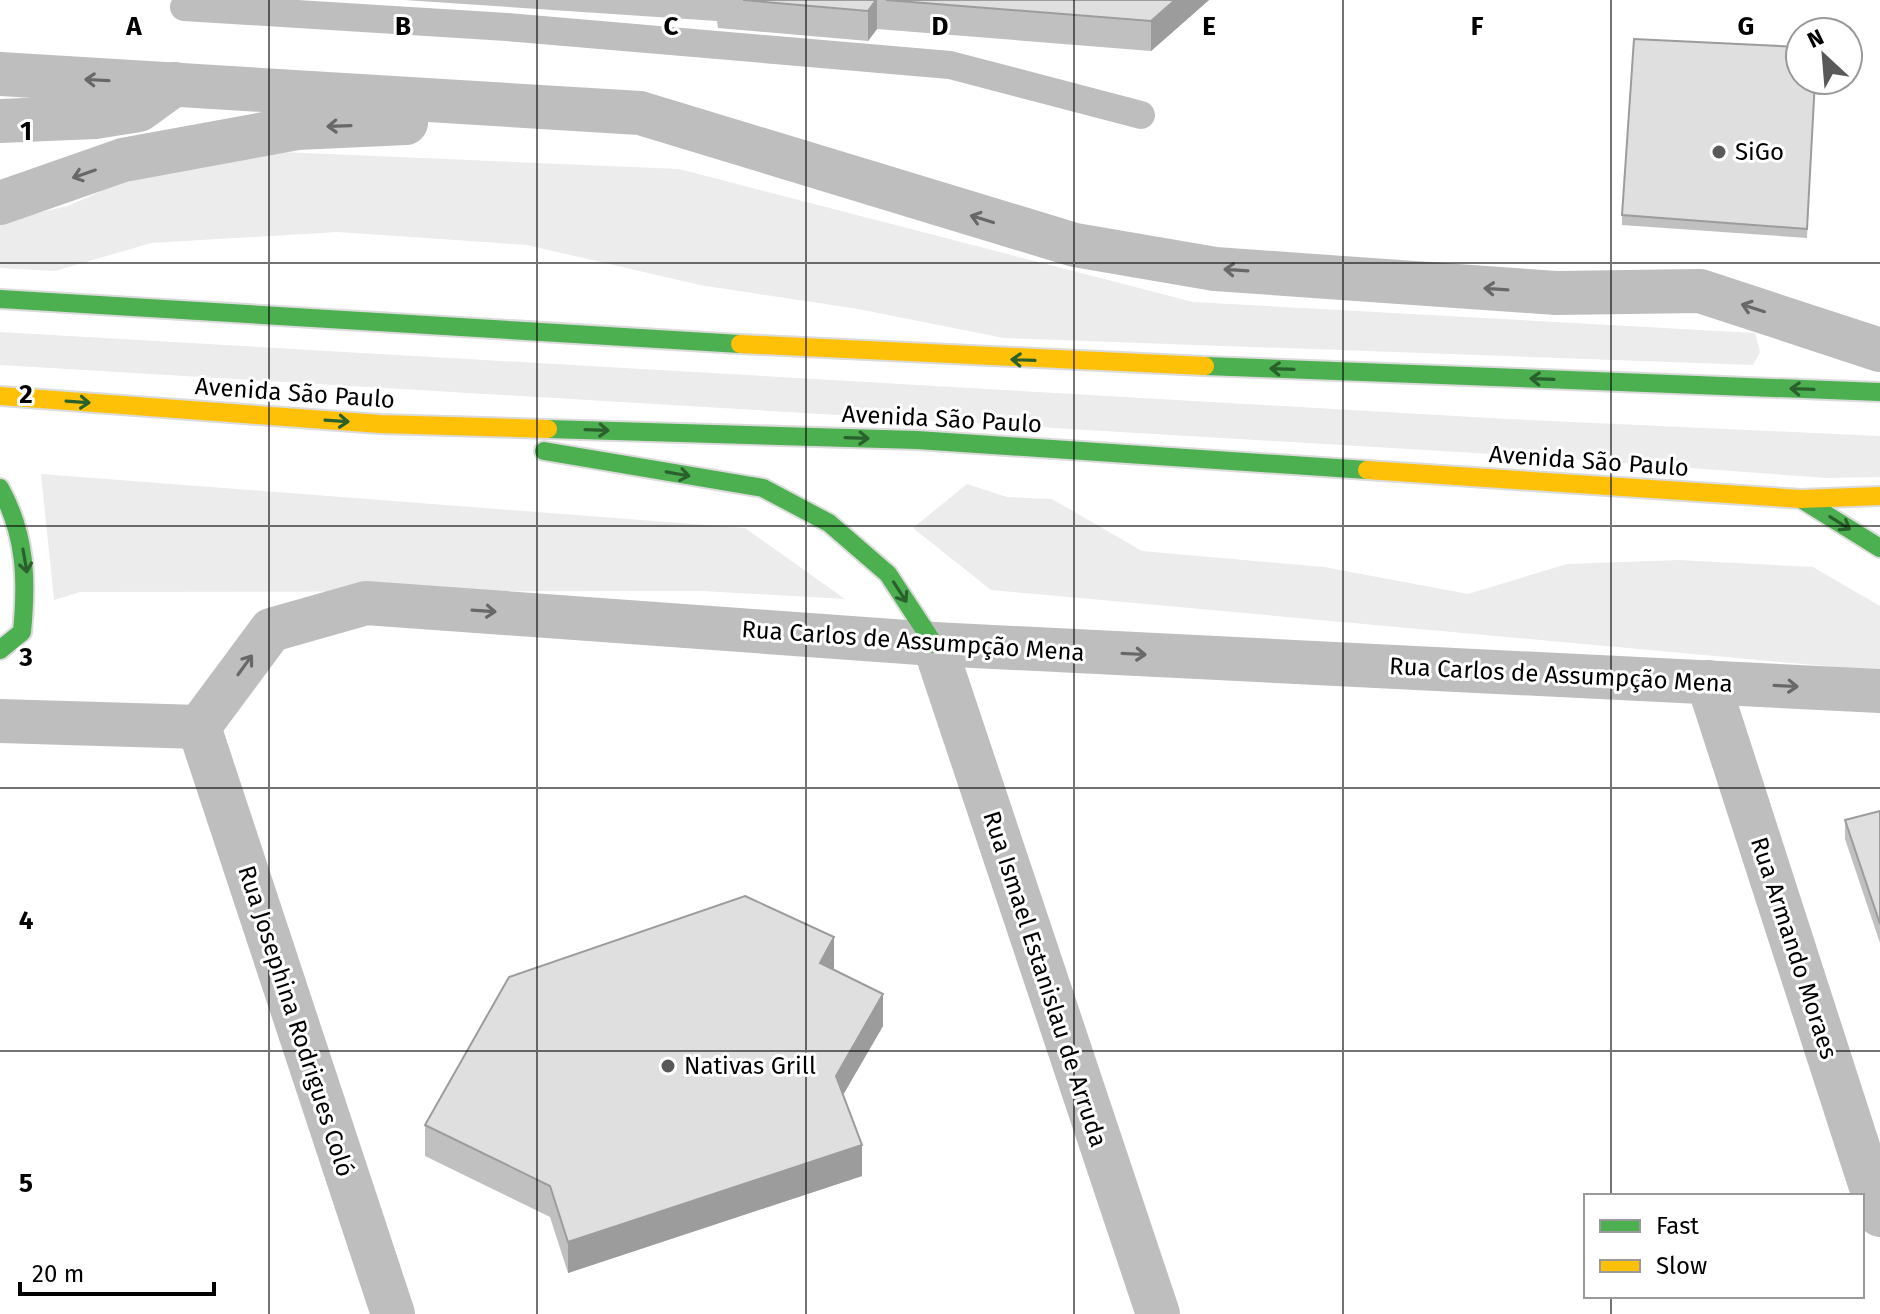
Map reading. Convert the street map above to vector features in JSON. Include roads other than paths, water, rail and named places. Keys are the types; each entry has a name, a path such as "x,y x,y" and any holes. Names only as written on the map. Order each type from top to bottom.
{"main road":[{"path":"0,299 942,356 1880,392"},
{"name":"Avenida São Paulo","path":"0,396 380,424 917,440 1801,499 1880,496"},
{"path":"380,424 763,488 829,523 888,574 934,644"},
{"path":"0,488 12,506 28,568 22,632 0,650"},
{"path":"1801,499 1880,548"}],"street":[{"path":"0,74 640,113 1075,245 1231,270 1556,293 1700,291 1880,350"},
{"path":"0,121 95,117 139,110 175,84"},
{"path":"0,203 123,160 297,128 640,113"},
{"name":"Rua Carlos de Assumpção Mena","path":"199,727 271,630 366,603 934,644 1880,691"},
{"name":"Rua Ismael Estanislau de Arruda","path":"934,644 1158,1314"},
{"name":"Rua Armando Moraes","path":"1708,682 1880,1215"},
{"path":"0,721 199,727"},
{"name":"Rua Josephina Rodrigues Coló","path":"199,727 393,1314"}],"lane":[{"path":"184,7 507,27 950,65 1141,115"}],"place":[{"name":"SiGo","path":"1719,152"},
{"name":"Nativas Grill","path":"668,1066"}]}
